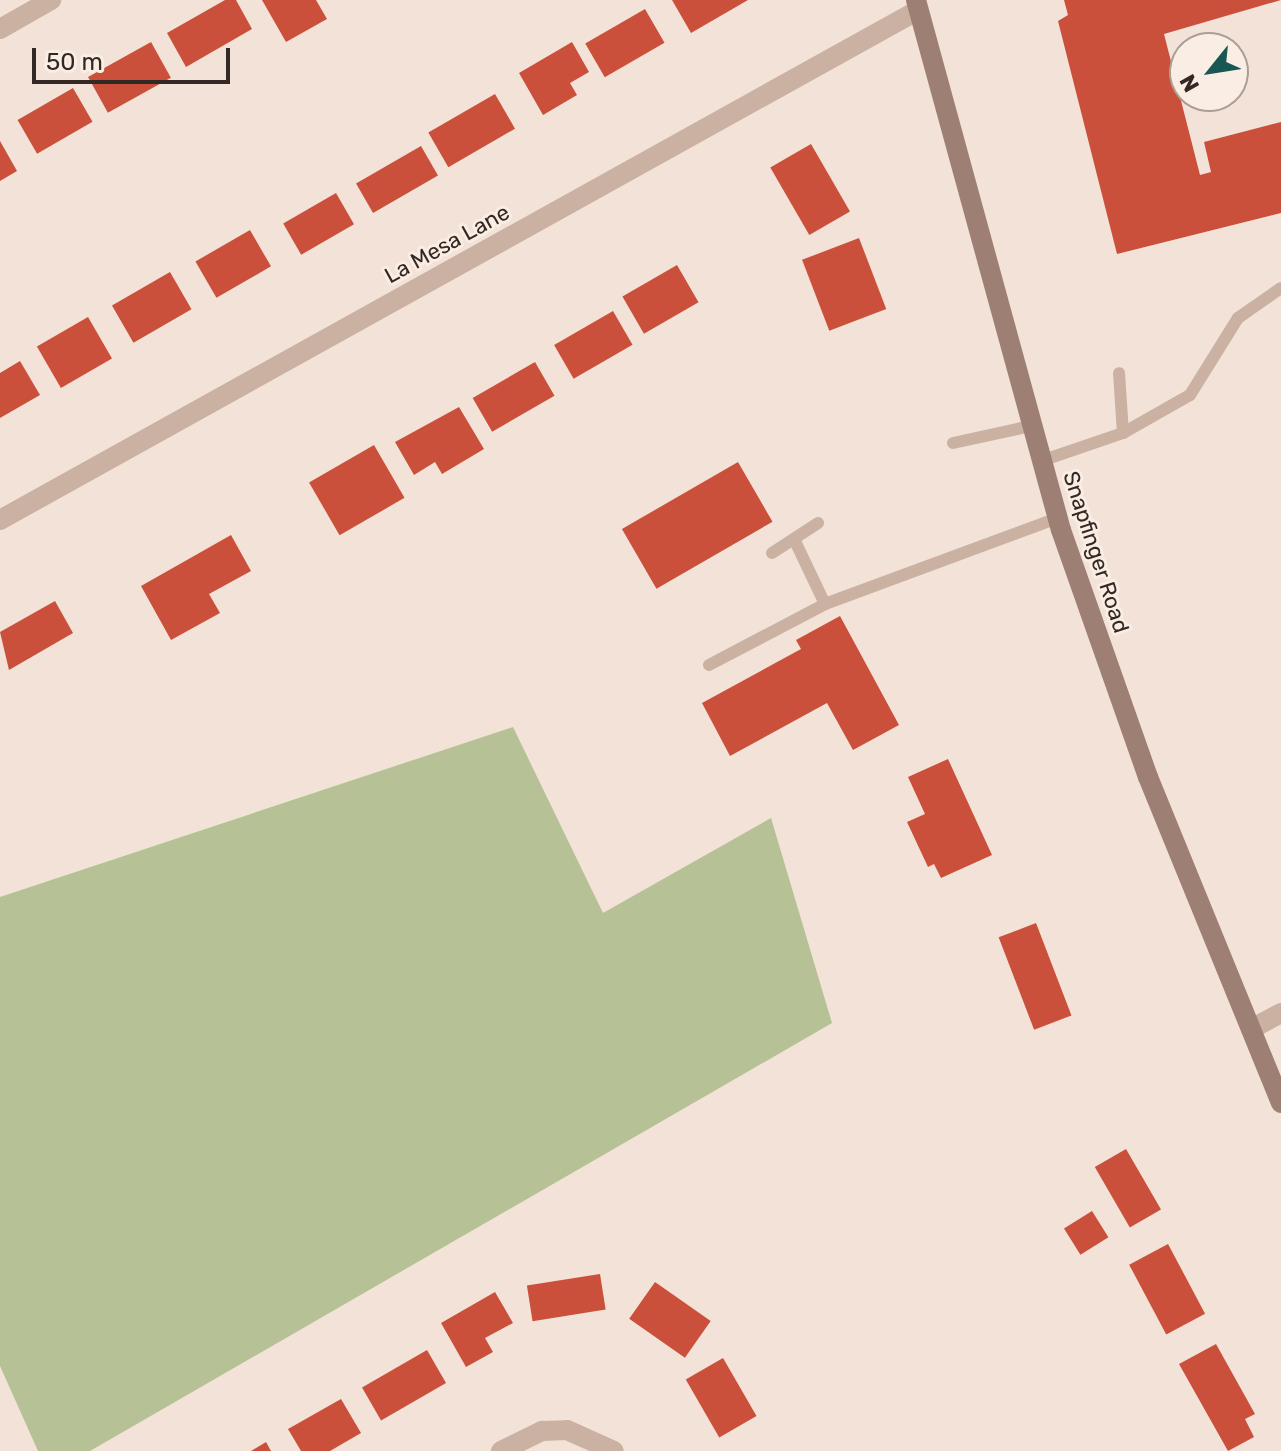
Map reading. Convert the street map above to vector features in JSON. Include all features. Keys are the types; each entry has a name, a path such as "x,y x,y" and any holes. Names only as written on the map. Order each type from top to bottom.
{"street":[{"path":"0,29 51,0"},
{"name":"Snapfinger Road","path":"917,5 1057,518 1148,777 1281,1103"},
{"name":"La Mesa Lane","path":"0,520 917,5"},
{"path":"1251,1029 1281,1013"},
{"path":"501,1451 542,1431 567,1430 614,1451"}],"lane":[{"path":"1041,461 1123,433 1190,395 1238,318 1281,288"},
{"path":"1119,373 1123,433"},
{"path":"953,443 1031,426"},
{"path":"709,665 825,604 1057,518"},
{"path":"772,553 818,523"},
{"path":"794,539 825,604"}],"green space":[{"path":"513,727 603,913 771,818 832,1023 90,1451 38,1451 0,1366 0,897"}],"building":[{"path":"225,0 236,0 252,29 186,67 167,33"},
{"path":"262,0 316,0 327,19 286,42"},
{"path":"672,0 748,0 691,33"},
{"path":"1064,0 1281,0 1164,34 1169,54 1169,112 1184,112 1200,175 1211,172 1204,142 1281,122 1281,213 1117,254 1058,21 1068,15"},
{"path":"645,9 664,43 605,77 585,44"},
{"path":"151,42 171,78 108,113 88,77"},
{"path":"572,42 589,72 570,83 577,95 543,115 519,73"},
{"path":"73,88 92,122 37,154 18,120"},
{"path":"495,94 515,129 448,167 428,132"},
{"path":"0,141 17,171 0,181"},
{"path":"811,144 850,212 809,235 770,168"},
{"path":"421,146 438,175 373,213 356,184"},
{"path":"336,193 354,224 301,255 283,223"},
{"path":"250,230 271,266 216,298 195,262"},
{"path":"859,238 886,309 829,331 802,260"},
{"path":"677,265 698,302 644,334 622,296"},
{"path":"170,272 192,309 133,343 112,306"},
{"path":"613,311 632,345 574,379 554,345"},
{"path":"88,317 112,359 61,388 37,346"},
{"path":"20,361 40,395 0,418 0,373"},
{"path":"535,362 554,396 492,432 473,398"},
{"path":"459,407 484,449 442,474 435,462 414,475 395,442"},
{"path":"374,445 405,498 340,535 309,482"},
{"path":"738,462 772,522 656,589 622,529"},
{"path":"231,535 251,571 209,594 220,613 171,640 141,586"},
{"path":"55,601 73,633 9,670 0,632"},
{"path":"840,616 899,725 853,750 827,703 730,756 702,703 801,649 796,640"},
{"path":"948,759 992,855 941,878 934,864 928,867 907,822 925,814 908,777"},
{"path":"1036,923 1071,1015 1034,1030 999,937"},
{"path":"1126,1149 1161,1210 1130,1228 1095,1167"},
{"path":"1092,1211 1108,1237 1080,1255 1064,1228"},
{"path":"1168,1244 1205,1314 1166,1334 1129,1265"},
{"path":"600,1274 606,1310 533,1321 527,1286"},
{"path":"655,1282 711,1321 685,1358 629,1319"},
{"path":"495,1292 513,1323 485,1338 493,1352 466,1367 441,1323"},
{"path":"1216,1344 1255,1414 1245,1419 1254,1437 1228,1451 1179,1364"},
{"path":"427,1350 446,1383 381,1420 362,1388"},
{"path":"723,1358 757,1416 719,1438 686,1380"},
{"path":"341,1399 361,1433 330,1451 301,1451 288,1429"},
{"path":"266,1442 271,1451 251,1451"}]}
